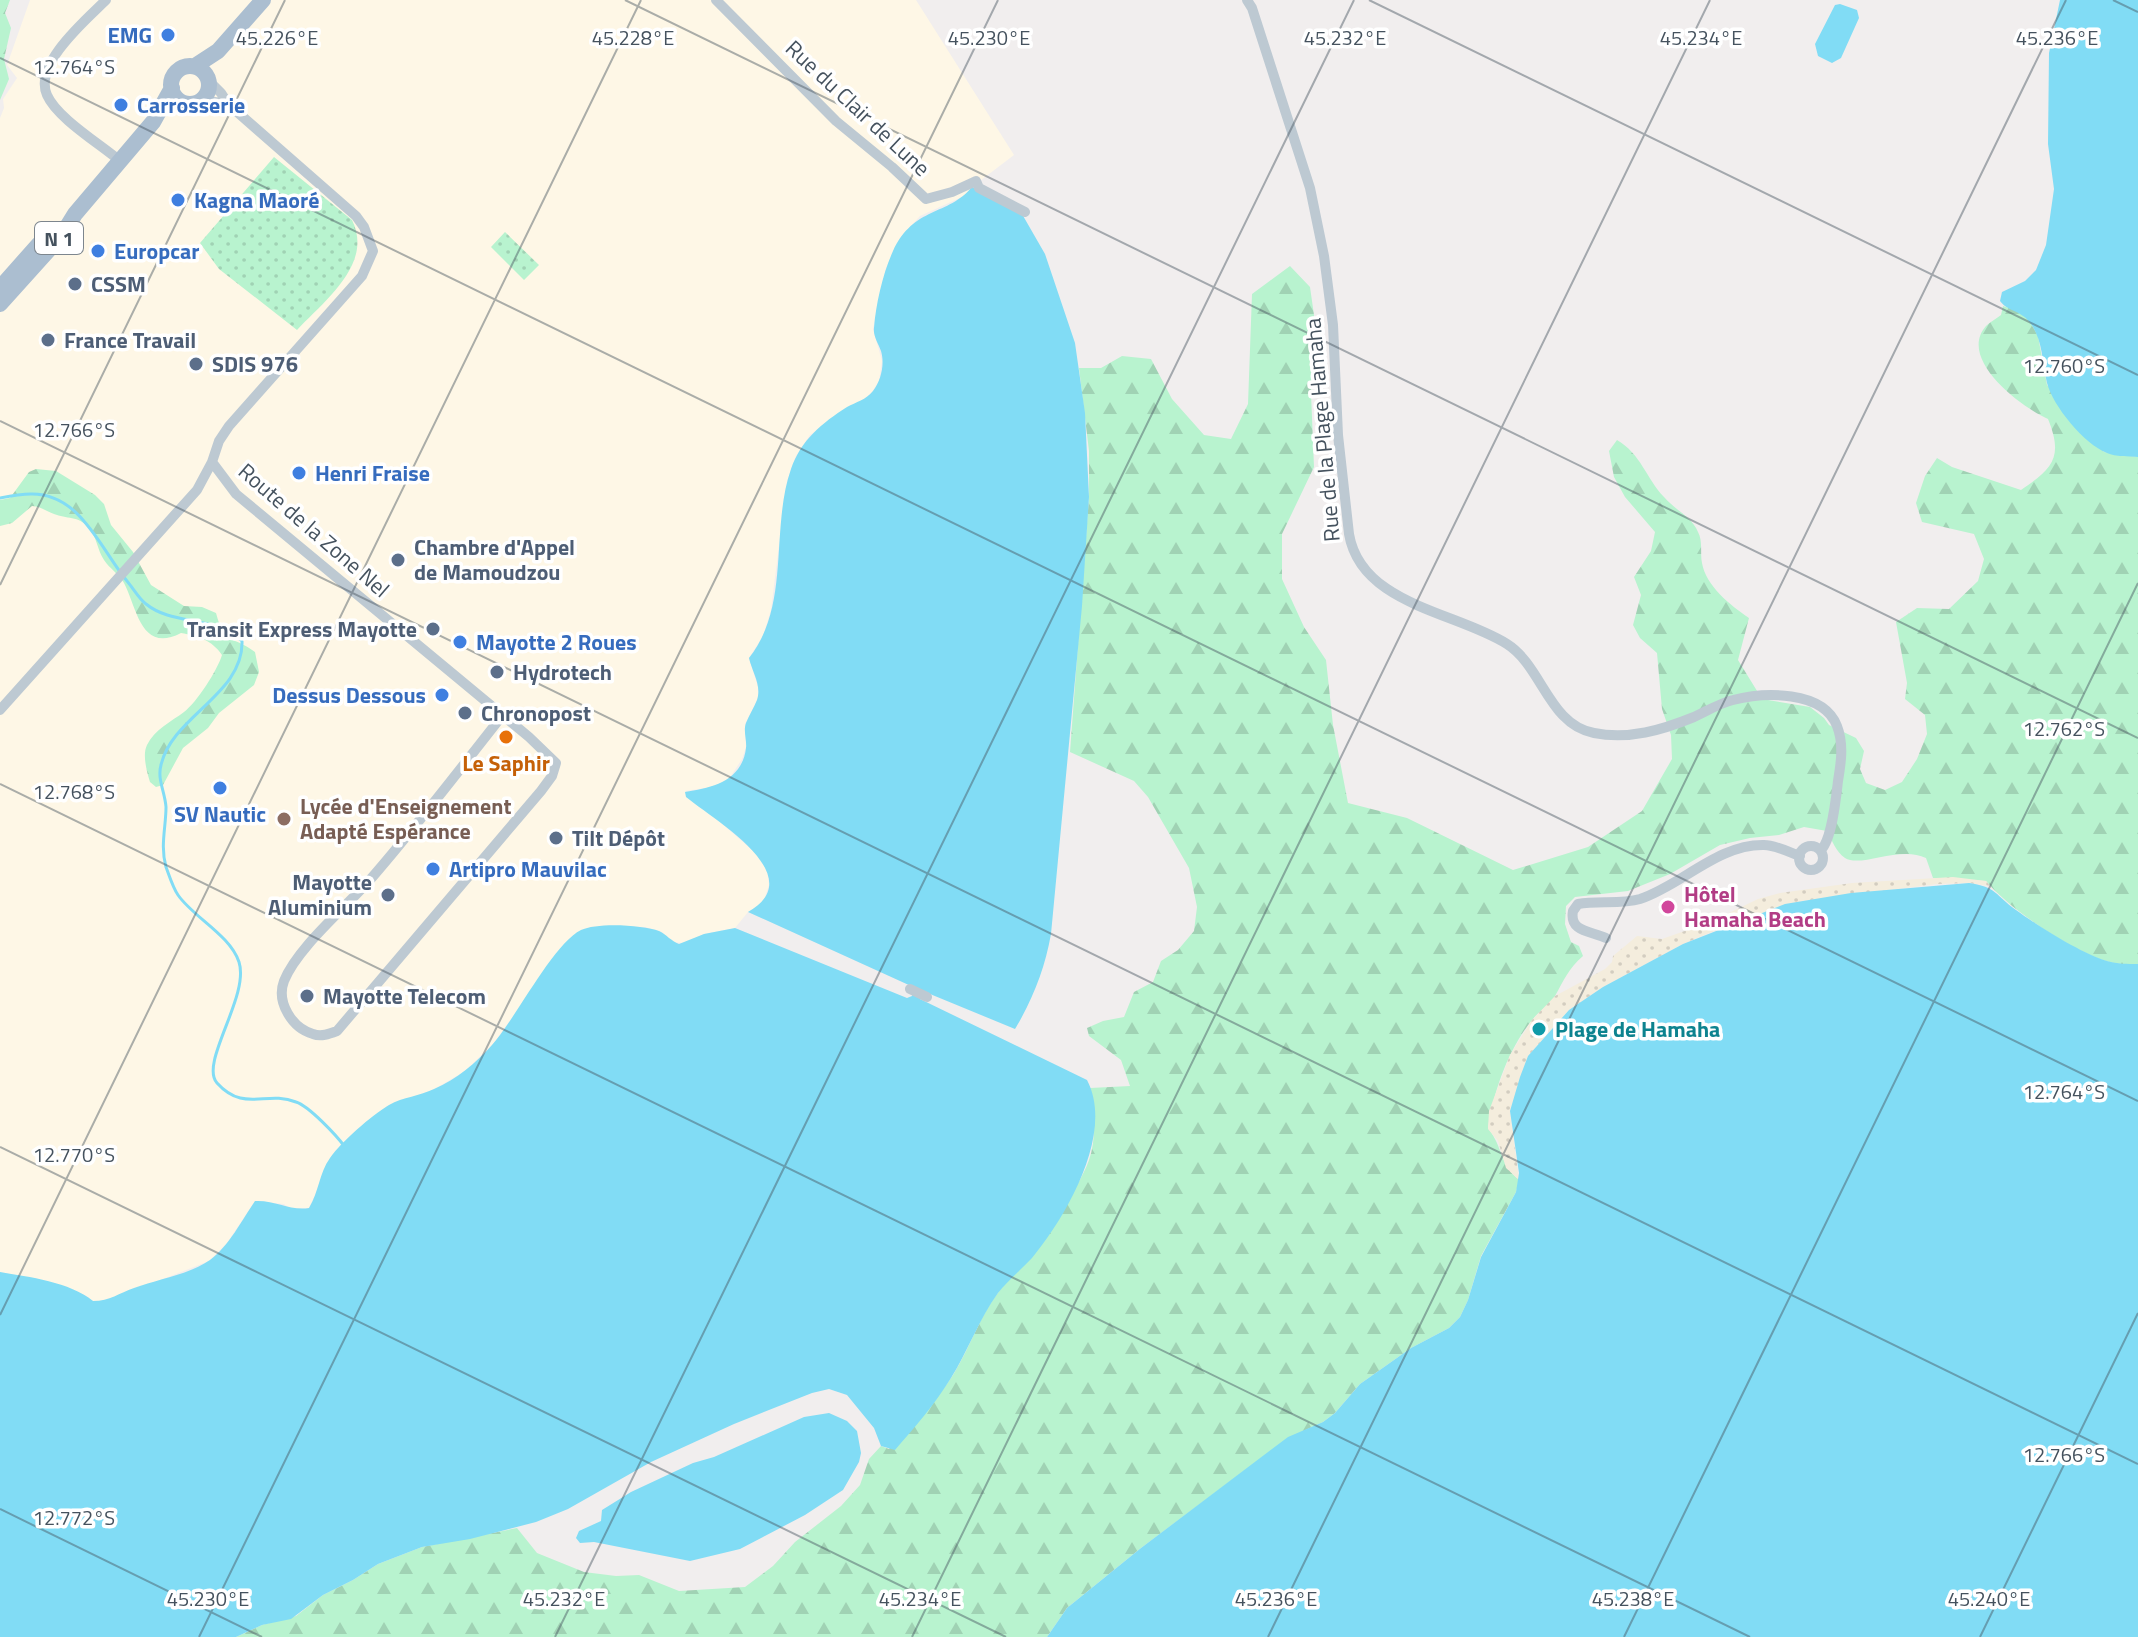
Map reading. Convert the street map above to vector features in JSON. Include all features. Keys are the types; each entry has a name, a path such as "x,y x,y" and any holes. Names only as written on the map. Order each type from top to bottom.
{"main road":[{"name":"N 1","path":"153,122 208,92 204,75 218,51 263,0"},
{"name":"N 1","path":"0,304 62,235 75,214 153,122 172,88 176,73 184,67 204,75"},
{"path":"172,88 177,97 194,101"},
{"name":"N 1","path":"0,288 86,192 116,164"}],"street":[{"path":"106,0 58,50 45,80 45,92 60,112 116,164"},
{"name":"Rue du Clair de Lune","path":"716,0 836,121 926,199 976,181 979,188 1025,212"},
{"name":"Rue de la Plage Hamaha","path":"1247,0 1310,188 1324,256 1333,325 1338,435 1349,534 1351,547 1362,566 1372,578 1420,607 1490,634 1510,646 1524,657 1569,722 1589,733 1619,737 1646,733 1731,700 1770,694 1822,706 1837,724 1842,756 1829,833 1821,850"},
{"name":"Route de la Zone Nel","path":"204,75 228,104 356,216 373,251 371,261 356,283 229,426 219,441 212,462 236,494 502,716 556,763 552,776 337,1031 313,1034 299,1026 284,1009 283,984 290,970 323,929 373,877 502,716"},
{"path":"194,101 228,104"},
{"path":"0,710 197,490 212,462"},
{"path":"1606,938 1577,928 1573,923 1573,911 1578,904 1636,900 1667,887 1717,857 1742,848 1766,844 1800,856 1805,868 1814,870 1823,860 1821,850 1808,846 1800,856"},
{"path":"910,989 927,997"}],"shaded area":[{"path":"30,0 916,0 1014,155 964,196 920,216 900,238 886,268 873,329 882,361 879,381 862,401 848,407 810,435 796,456 787,481 771,610 763,636 749,658 758,687 758,698 745,724 746,747 729,779 713,787 685,791 761,858 769,885 763,903 748,912 735,928 704,934 685,943 671,942 662,932 645,927 600,926 565,944 493,1044 465,1071 433,1090 387,1106 335,1151 309,1208 291,1209 284,1204 255,1201 227,1243 209,1261 107,1301 93,1301 85,1295 49,1283 0,1272 0,118 3,99 17,78 7,65"}],"green space":[{"path":"0,0 10,0 5,13 11,28 4,59 9,79 0,100"},
{"path":"274,157 352,220 357,236 356,252 343,281 297,330 219,269 200,243"},
{"path":"505,232 539,265 524,280 491,247"},
{"path":"1290,266 1310,287 1315,322 1311,393 1314,467 1282,534 1282,579 1304,627 1326,660 1333,725 1348,803 1407,818 1513,870 1588,847 1642,811 1672,759 1671,735 1662,709 1657,653 1640,638 1633,625 1641,595 1634,577 1651,551 1655,532 1625,497 1614,477 1609,451 1617,440 1632,452 1658,490 1695,527 1708,579 1727,601 1749,618 1738,660 1762,699 1810,707 1829,725 1856,738 1864,751 1860,769 1866,783 1885,790 1902,782 1917,759 1927,734 1925,715 1905,699 1907,683 1896,622 1917,608 1949,609 1978,581 1984,559 1974,534 1922,522 1916,503 1925,476 1937,458 1952,467 2021,490 2041,476 2052,461 2055,444 2048,419 2009,393 1986,367 1980,353 1979,339 1986,326 2001,315 2003,306 2018,311 2029,320 2038,336 2047,385 2104,452 2138,457 2138,964 2110,962 2059,939 2025,916 1986,881 1933,878 1926,858 1916,855 1861,860 1845,858 1834,846 1827,831 1804,827 1779,835 1720,845 1670,874 1628,891 1575,897 1566,906 1565,924 1571,942 1579,946 1583,956 1570,970 1553,999 1524,1031 1509,1057 1494,1100 1488,1128 1504,1161 1519,1180 1516,1192 1481,1256 1460,1317 1449,1328 1411,1348 1360,1384 1323,1422 1288,1438 1141,1548 1067,1608 1047,1637 236,1637 262,1625 296,1616 323,1595 378,1564 422,1547 517,1528 537,1553 584,1572 639,1575 679,1591 745,1587 841,1506 860,1485 869,1459 881,1446 889,1449 946,1385 993,1300 1049,1227 1082,1175 1089,1160 1094,1133 1090,1088 1130,1086 1121,1060 1089,1036 1087,1028 1124,1017 1134,992 1153,982 1161,961 1178,950 1194,931 1197,907 1189,868 1148,797 1134,781 1070,752 1089,497 1089,451 1079,368 1101,368 1122,356 1151,359 1172,399 1204,435 1231,439 1248,404 1252,294"},
{"path":"36,469 56,471 95,495 104,504 111,525 133,552 151,585 184,606 202,607 216,613 226,636 255,652 259,672 254,685 183,748 163,785 156,787 150,782 145,758 147,745 159,730 195,701 222,655 209,642 193,636 181,633 157,638 149,633 137,615 124,583 104,560 91,531 81,521 32,506 12,523 0,526 0,500 10,498 29,472"}],"sand":[{"name":"Plage de Hamaha","path":"1953,877 1986,881 1990,886 1937,884 1802,901 1728,925 1683,944 1603,987 1569,1010 1528,1056 1510,1111 1519,1180 1506,1168 1498,1141 1488,1129 1489,1111 1510,1055 1532,1020 1555,996 1605,969 1613,956 1637,936 1662,939 1710,922 1758,899 1780,893 1852,883"}],"water":[{"path":"2060,0 2138,0 2138,457 2107,453 2089,442 2071,423 2050,392 2040,345 2032,325 2000,301 2002,292 2025,281 2036,270 2046,245 2054,189 2048,144 2049,53"},
{"path":"1835,5 1857,10 1859,18 1841,58 1832,63 1818,56 1815,44"},
{"path":"972,187 1022,214 1045,254 1075,343 1085,413 1089,497 1082,606 1051,934 1042,971 1015,1029 930,994 920,995 920,999 1087,1080 1094,1101 1095,1124 1091,1149 1072,1198 1045,1241 998,1293 945,1388 895,1450 881,1446 874,1428 847,1395 829,1389 734,1424 651,1462 568,1509 536,1522 470,1539 422,1547 378,1564 323,1595 291,1619 262,1625 236,1637 0,1637 0,1272 61,1285 93,1301 104,1300 183,1273 210,1260 229,1240 255,1201 309,1208 326,1164 342,1144 389,1105 442,1085 473,1064 502,1033 559,950 581,930 609,925 643,927 659,931 679,944 704,934 735,928 907,998 912,996 914,990 911,986 748,912 765,898 769,882 764,866 735,834 686,797 685,792 724,781 739,768 743,759 745,726 758,694 749,658 762,637 770,615 781,516 791,469 800,449 813,433 847,407 867,397 878,382 883,361 874,334 875,318 883,278 893,251 911,226 963,196"},
{"path":"1969,883 1991,889 2036,924 2085,952 2111,962 2138,964 2138,1637 1047,1637 1067,1608 1141,1548 1288,1437 1323,1422 1360,1384 1411,1348 1449,1328 1460,1317 1481,1257 1516,1192 1519,1173 1510,1111 1520,1077 1528,1056 1569,1010 1603,987 1683,944 1785,904 1851,893"},
{"path":"829,1413 847,1421 857,1431 861,1453 843,1490 805,1515 740,1549 690,1561 594,1542 580,1543 576,1538 579,1531 601,1521 602,1510 631,1492 804,1417"}],"waterway":[{"path":"0,498 31,494 48,496 63,503 87,525 146,604 168,615 219,627 242,641 240,660 232,676 179,732 161,765 166,807 164,859 178,895 228,943 239,962 238,992 214,1060 213,1073 217,1083 237,1097 296,1102 308,1109 345,1147"}],"place":[{"name":"EMG","path":"168,35"},
{"name":"Carrosserie","path":"121,105"},
{"name":"Kagna Maoré","path":"178,200"},
{"name":"Europcar","path":"98,251"},
{"name":"CSSM","path":"75,284"},
{"name":"France Travail","path":"48,340"},
{"name":"SDIS 976","path":"196,364"},
{"name":"Henri Fraise","path":"299,473"},
{"name":"Chambre d'Appel de Mamoudzou","path":"398,560"},
{"name":"Transit Express Mayotte","path":"433,629"},
{"name":"Mayotte 2 Roues","path":"460,642"},
{"name":"Hydrotech","path":"497,672"},
{"name":"Dessus Dessous","path":"442,695"},
{"name":"Chronopost","path":"465,713"},
{"name":"Le Saphir","path":"506,737"},
{"name":"SV Nautic","path":"220,788"},
{"name":"Lycée d'Enseignement Adapté Espérance","path":"284,819"},
{"name":"Tilt Dépôt","path":"556,838"},
{"name":"Artipro Mauvilac","path":"433,869"},
{"name":"Mayotte Aluminium","path":"388,895"},
{"name":"Hôtel Hamaha Beach","path":"1668,907"},
{"name":"Mayotte Telecom","path":"307,996"},
{"name":"Plage de Hamaha","path":"1539,1029"}]}
